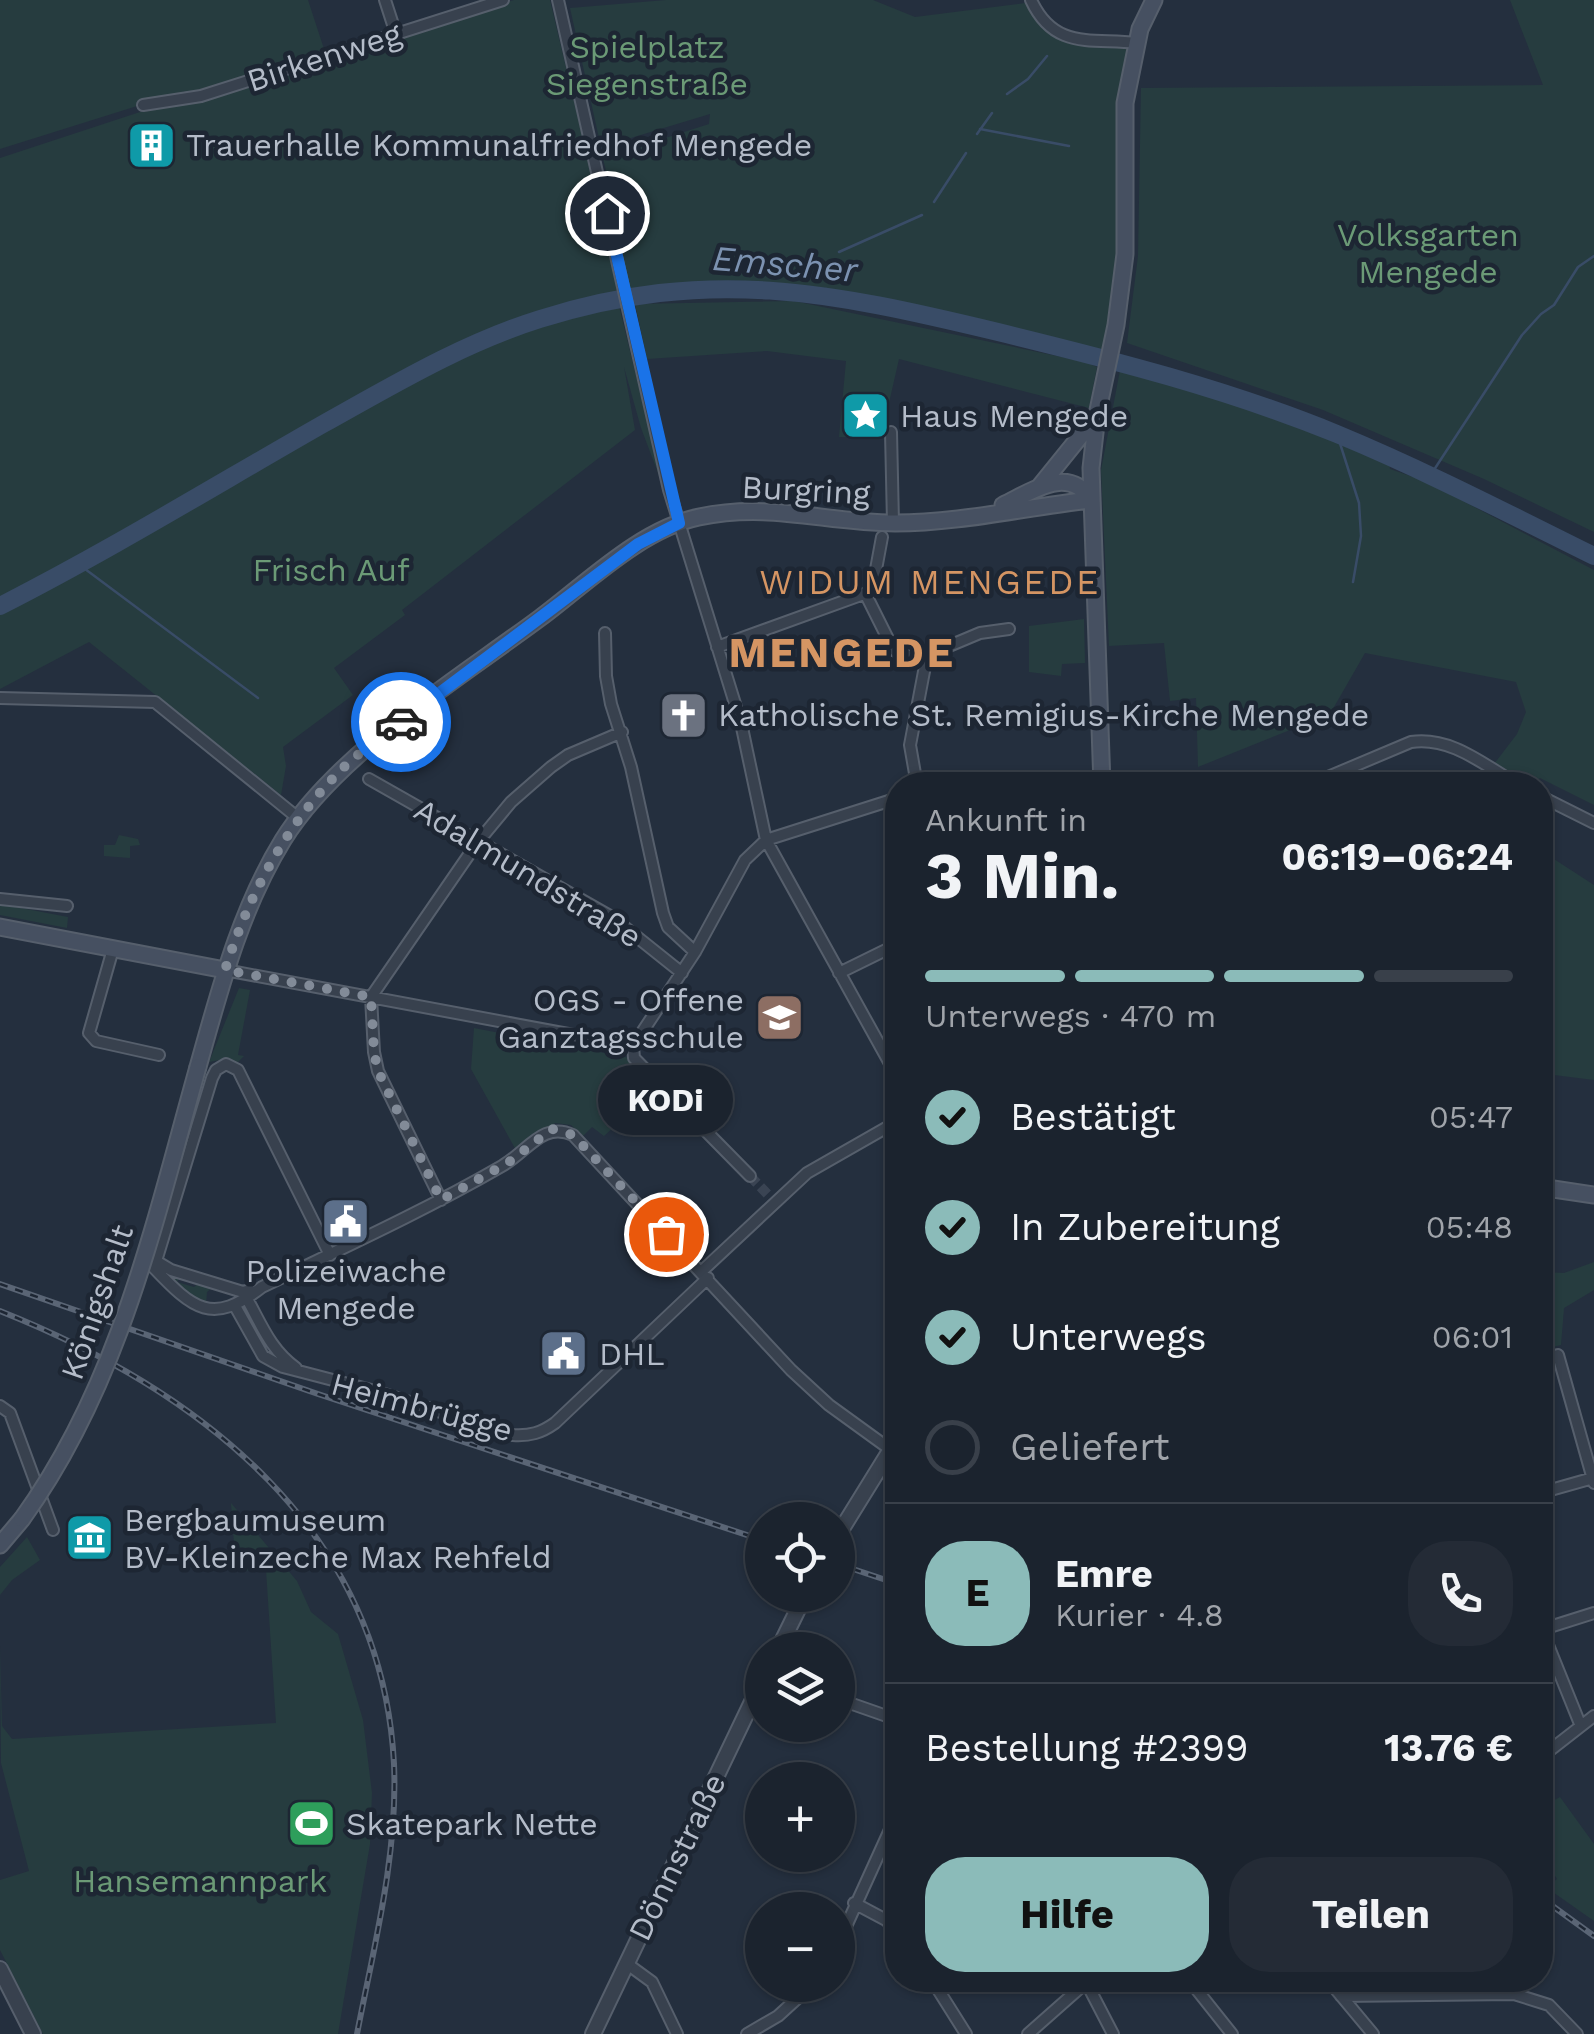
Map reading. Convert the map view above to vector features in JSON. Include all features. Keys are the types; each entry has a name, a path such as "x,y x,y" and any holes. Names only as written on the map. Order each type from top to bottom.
{"main road":[{"path":"1101,772 1091,500 1097,416 1125,254 1125,103 1136,43 1154,0"},
{"path":"1038,488 1097,416"},
{"path":"988,512 1038,488 1065,481 1079,486 1091,500"},
{"path":"988,512 1091,500"},
{"name":"Burgring","path":"199,1061 246,912 298,818 343,768 638,544 679,523 754,509 893,523 988,512"},
{"path":"0,927 225,970"},
{"name":"Königshalt","path":"0,1546 22,1520 72,1437 110,1361 151,1235 199,1061"},
{"path":"1553,1189 1594,1196"}],"street":[{"path":"385,0 396,34"},
{"name":"Birkenweg","path":"143,105 200,96 502,0"},
{"path":"558,0 679,523 745,737 766,840 885,1055"},
{"path":"1030,0 1043,19 1065,37 1136,43"},
{"path":"891,432 893,523"},
{"path":"882,537 869,593 896,652 926,661"},
{"path":"716,648 869,593"},
{"path":"915,772 910,746 930,654 980,633 1009,629"},
{"path":"605,633 611,704 622,732 663,913 668,926 695,952"},
{"path":"0,698 156,702 298,818"},
{"path":"441,1200 378,1071 371,997 476,843 511,802 568,755 622,732"},
{"path":"1340,772 1422,740 1443,742 1497,772"},
{"name":"Adalmundstraße","path":"369,779 612,917 682,972"},
{"path":"750,1176 634,1058 633,1046 695,952 746,860 766,840 885,802"},
{"path":"1553,802 1594,822"},
{"path":"0,899 67,906"},
{"path":"113,949 89,1033 96,1041 159,1056"},
{"path":"839,973 885,950"},
{"path":"225,970 633,1046"},
{"path":"330,1255 240,1073 226,1064 212,1078 156,1262 180,1294 202,1308 212,1311 234,1306 246,1295 330,1255 441,1200 509,1162 557,1128 573,1135 804,1382 885,1441"},
{"path":"705,1275 807,1172 885,1128"},
{"path":"168,1275 246,1295"},
{"name":"Heimbrügge","path":"234,1306 262,1356 284,1368 374,1391 513,1436 535,1434 555,1422 705,1275"},
{"name":"Heimbrügge","path":"246,1295 278,1355 315,1378"},
{"path":"1553,1356 1558,1355 1593,1481 1553,1491"},
{"path":"0,1406 10,1413 52,1530"},
{"path":"855,1509 885,1463"},
{"path":"1553,1624 1594,1612"},
{"path":"1553,1659 1580,1724"},
{"path":"855,1704 885,1715"},
{"name":"Dönnstraße","path":"593,2034 745,1716"},
{"path":"1553,1747 1594,1716"},
{"path":"855,1901 885,1839"},
{"path":"855,1904 885,1919"},
{"path":"626,1963 652,1982 678,2034"},
{"path":"0,1968 33,2034"},
{"path":"941,1992 966,2034"},
{"path":"1028,2034 1076,1992"},
{"path":"1093,1992 1113,2034"},
{"path":"1199,1992 1232,2034"},
{"path":"1338,1992 1373,2034"},
{"path":"1341,1996 1514,1994 1550,2004 1576,2034"},
{"path":"747,2034 793,2002"}],"green space":[{"path":"0,0 308,0 326,55 514,0 550,0 609,249 623,245 603,158 709,124 710,114 601,147 570,8 666,0 873,0 915,17 1025,3 1049,30 1073,42 1136,43 1127,87 1126,231 1109,359 858,302 769,288 686,290 622,299 559,314 498,335 619,306 663,486 624,367 635,430 402,610 405,615 334,668 353,695 283,747 286,766 281,795 89,642 0,689 0,158 140,112 185,91 0,149"},
{"name":"Volksgarten Mengede","path":"1510,0 1594,0 1594,532 1484,479 1323,410 1127,343 1138,256 1141,88 1543,85"},
{"path":"794,301 1086,362 1097,367 1089,408 899,359 881,438 839,437 846,361 767,351 647,359 635,304"},
{"path":"1121,365 1323,433 1389,461 1390,469 1425,481 1594,570 1594,805 1553,784 1553,772 1499,772 1491,768 1517,734 1526,712 1516,682 1365,653 1330,714 1198,767 1196,698 1170,701 1164,643 1109,646 1101,470"},
{"path":"1084,619 1085,663 1062,664 1061,676 1029,672 1029,626"},
{"path":"119,835 138,839 140,845 130,846 130,858 104,856 104,845 115,845"},
{"path":"1553,858 1594,885 1594,1080 1554,1075 1553,1080"},
{"path":"0,904 68,917 67,928 0,915"},
{"path":"239,988 250,990 238,1055 244,1056 238,1062 209,1062"},
{"path":"474,1028 630,1058 657,1088 604,1136 592,1127 583,1136 571,1125 555,1123 517,1152 471,1069"},
{"path":"1594,1262 1594,1290 1564,1308 1561,1345 1553,1347 1553,1273 1564,1273"},
{"path":"180,1276 177,1282 194,1287 200,1282 213,1287 207,1292 206,1306 170,1278"},
{"name":"Hansemannpark","path":"231,1503 297,1581 311,1612 338,1634 363,1720 372,1793 370,1844 338,2034 43,2034 0,1950 0,1880 29,1871 1,1763 0,1646 2,1726 12,1739 276,1723 266,1570 236,1571"},
{"path":"27,1537 40,1560 12,1580 0,1595 0,1567"},
{"path":"1560,1797 1594,1844 1594,1921 1553,1892 1557,1879 1553,1871 1553,1801"}],"waterway":[{"path":"1007,94 1028,79 1047,56"},
{"path":"977,134 992,113"},
{"path":"980,129 1069,146"},
{"path":"934,202 966,153"},
{"path":"839,252 922,215"},
{"path":"1430,476 1522,335 1554,305 1578,267 1594,256"},
{"name":"Emscher","path":"0,606 376,395 483,340 601,303 715,289 824,296 880,306 1041,343 1212,389 1370,448 1594,556"},
{"name":"Emscher","path":"823,296 826,289"},
{"path":"1337,434 1359,503 1361,536 1353,582"},
{"path":"77,563 258,698"}],"tunnel":[{"path":"750,1176 775,1202"}],"railway":[{"path":"0,1284 745,1534"},
{"path":"0,1311 74,1344 145,1383 210,1428 268,1480 317,1539 356,1606 382,1681 394,1764 392,1832 383,1900 357,2034"},
{"path":"855,1570 885,1580"},
{"path":"1553,1906 1594,1936"}],"way so far":[{"path":"401,722 343,768 298,818 246,912 225,970 371,997 378,1071 441,1200 509,1162 557,1128 573,1135 666,1234"}],"place":[{"name":"Trauerhalle Kommunalfriedhof Mengede","path":"151,145"},
{"name":"Haus Mengede","path":"865,416"},
{"name":"Katholische St. Remigius-Kirche Mengede","path":"683,715"},
{"name":"OGS - Offene Ganztagsschule","path":"779,1018"},
{"name":"Polizeiwache Mengede","path":"346,1221"},
{"name":"KODi","path":"666,1234"},
{"name":"DHL","path":"564,1354"},
{"name":"Bergbaumuseum BV-Kleinzeche Max Rehfeld","path":"89,1538"},
{"name":"Skatepark Nette","path":"311,1824"}],"district":[{"name":"WIDUM MENGEDE","path":"930,582"},
{"name":"MENGEDE","path":"842,652"}],"route":[{"path":"401,722 638,544 679,523 607,213"}],"park label":[{"name":"Spielplatz Siegenstraße","path":"647,66"},
{"name":"Frisch Auf","path":"331,570"}]}
